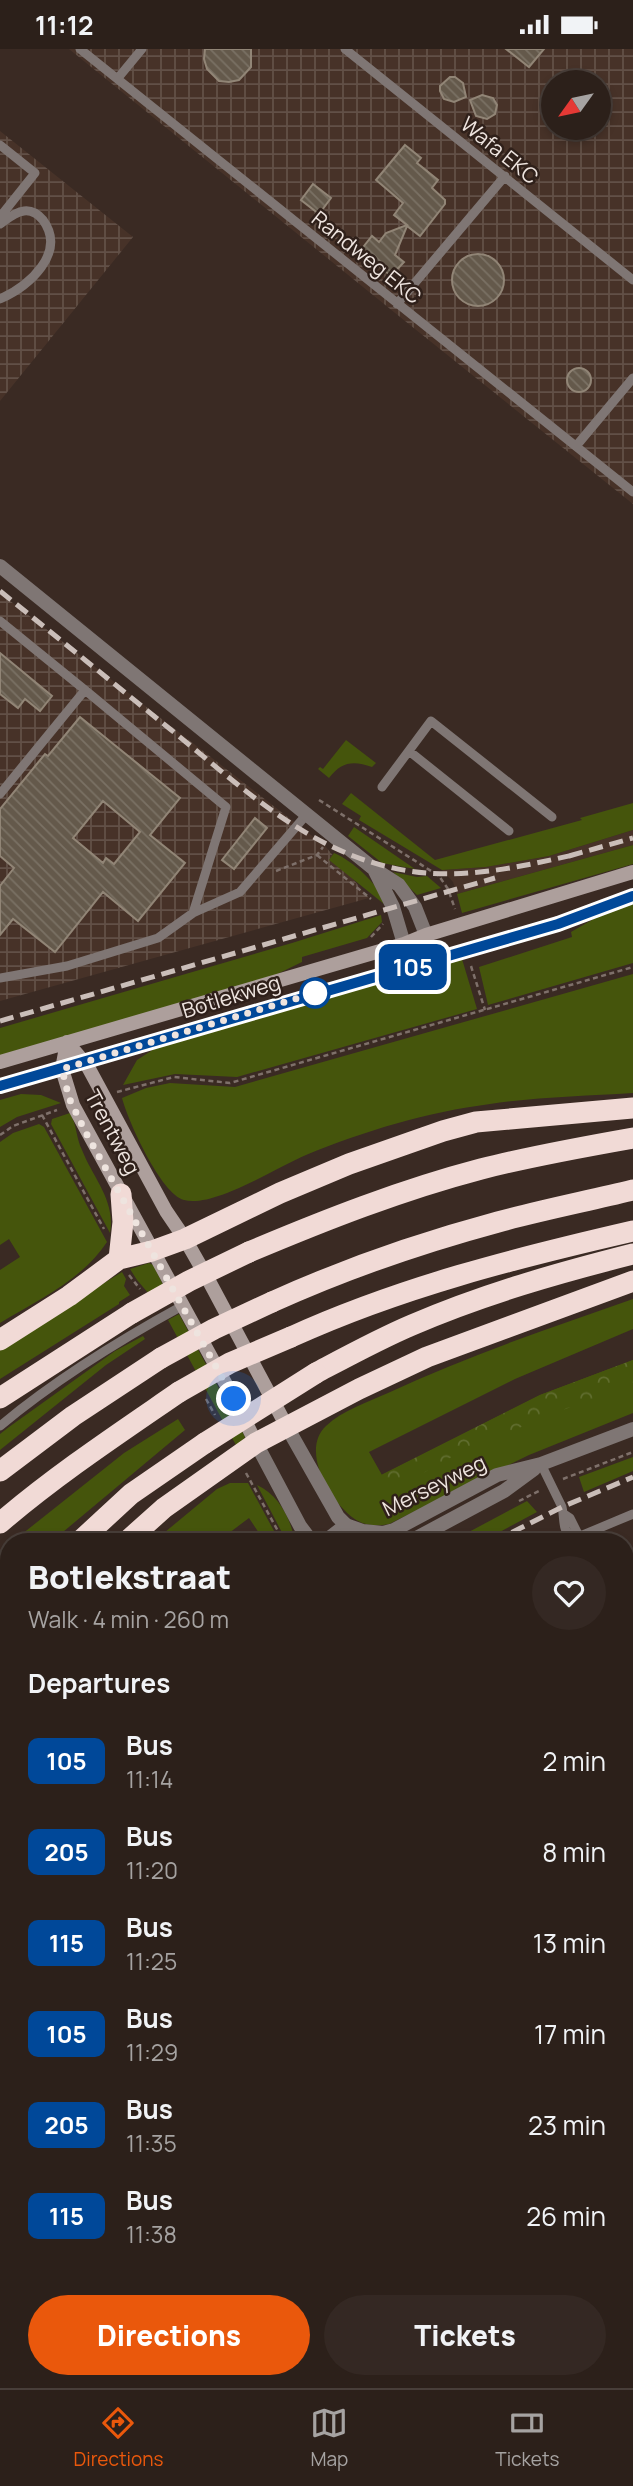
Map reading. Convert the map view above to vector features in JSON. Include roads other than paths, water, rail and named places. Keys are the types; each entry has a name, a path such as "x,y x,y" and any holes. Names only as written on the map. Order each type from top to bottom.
{"highway":[{"path":"0,1340 69,1296 119,1259 185,1239 280,1192 337,1169 463,1125 633,1108"},
{"path":"0,1398 132,1313 209,1271 333,1217 481,1169 633,1137"},
{"path":"0,1471 73,1416 161,1359 214,1329 321,1280 500,1221 633,1190"},
{"path":"119,1259 123,1223 121,1193"},
{"path":"0,1523 94,1449 179,1392 230,1363 381,1300 460,1273 633,1231"},
{"path":"89,1533 131,1494 205,1443 316,1373 410,1325 466,1303 550,1276 633,1254"},
{"path":"136,1533 164,1508 256,1443 359,1389 427,1357 633,1281"}],"main road":[{"name":"Botlekweg","path":"0,1062 404,944 633,872"},
{"name":"Botlekweg","path":"0,1086 558,924 633,896"},
{"name":"Trentweg","path":"67,1042 85,1062 287,1427"},
{"name":"Trentweg","path":"67,1042 62,1069 72,1105 256,1443"}],"street":[{"path":"0,566 374,869 399,885 415,907 426,935 423,964"},
{"path":"374,869 393,907 404,944 423,964"},
{"name":"Trentweg","path":"287,1427 333,1511 346,1525"},
{"name":"Merseyweg","path":"346,1525 372,1533 394,1530 497,1475 541,1464 633,1429"},
{"name":"Trentweg","path":"256,1443 305,1533"},
{"name":"Merseyweg","path":"426,1533 504,1491 541,1464"},
{"path":"336,1533 346,1525"},
{"path":"343,1533 346,1525"}],"lane":[{"name":"Randweg EKC","path":"80,49 633,492"},
{"path":"118,78 142,49"},
{"name":"Wafa EKC","path":"345,49 629,277"},
{"path":"0,145 35,173 0,217"},
{"path":"397,305 505,176"},
{"path":"0,223 15,214 27,211 39,214 47,226 51,244 44,264 36,276 0,299"},
{"path":"629,277 633,264"},
{"path":"577,445 633,378"},
{"path":"0,621 226,807 193,912"},
{"path":"0,794 85,690"},
{"path":"382,787 431,721 552,817"},
{"path":"409,751 509,831"},
{"path":"0,978 67,966 158,938 193,912 240,892 307,814"},
{"path":"0,1426 70,1373 114,1344 182,1306"},
{"path":"541,1464 564,1514 562,1521 567,1533"},
{"path":"586,1533 633,1514"}],"railway":[{"path":"0,591 252,796 280,817 341,851 374,863 409,871 452,874 494,870 578,854"},
{"path":"569,856 633,838"},
{"path":"0,1021 495,878"},
{"path":"511,1533 562,1507 633,1477"}]}
